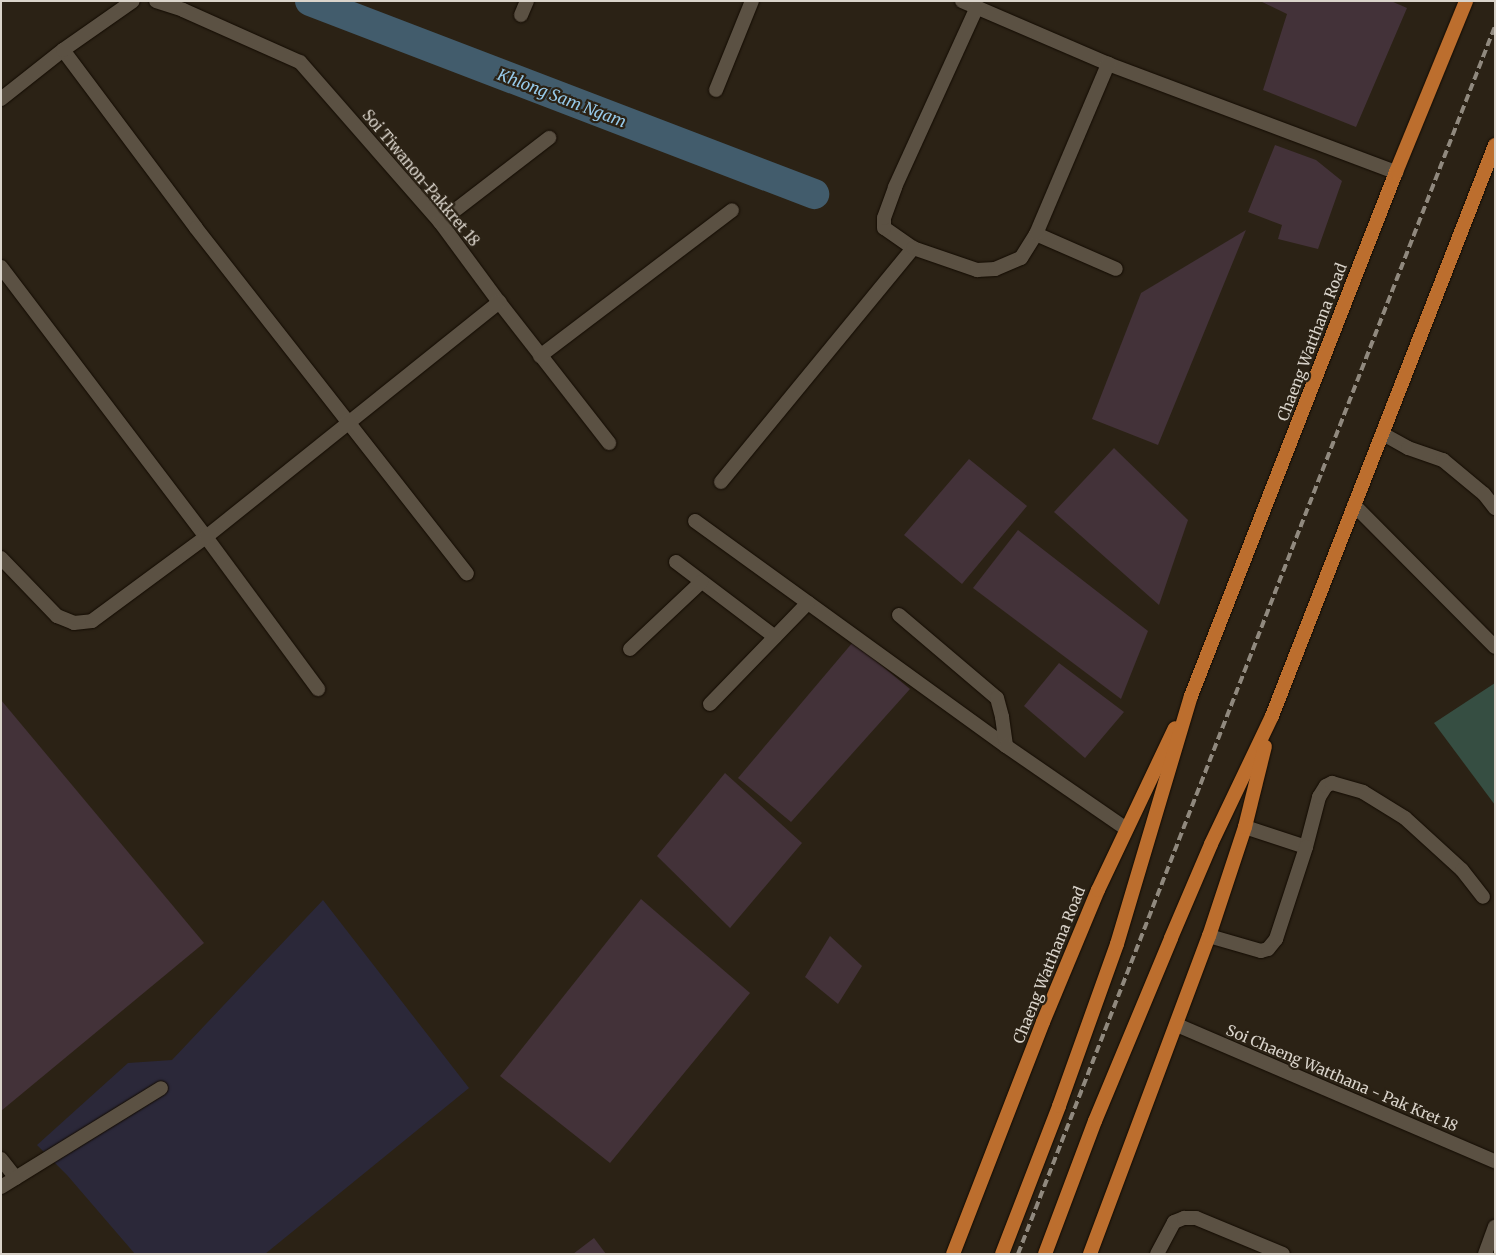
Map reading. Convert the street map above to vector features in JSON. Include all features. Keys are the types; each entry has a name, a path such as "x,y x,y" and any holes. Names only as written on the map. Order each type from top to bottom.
{"main road":[{"name":"Chaeng Watthana Road","path":"1002,1254 1059,1106 1117,944 1191,696 1396,172 1466,1"},
{"path":"1045,1254 1096,1121 1171,938 1211,844 1272,716 1495,145"},
{"name":"Chaeng Watthana Road","path":"953,1254 1043,1022 1125,828 1191,696"},
{"path":"1090,1254 1209,936 1245,827 1272,716"}],"street":[{"path":"1,99 63,50 133,1"},
{"name":"Soi Tiwanon-Pakkret 18","path":"156,1 183,10 300,62 440,222 540,356 609,443"},
{"path":"521,15 527,1"},
{"path":"716,90 752,1"},
{"path":"962,1 1108,64 1396,172"},
{"path":"977,7 896,187 884,218 884,228 913,248 977,270 995,269 1021,258 1036,234 1108,64"},
{"path":"63,50 196,228 467,573"},
{"path":"440,222 549,138"},
{"path":"540,356 732,210"},
{"path":"1036,234 1116,269"},
{"path":"721,482 913,248"},
{"path":"1,267 206,537 318,690"},
{"path":"1,558 57,616 82,624 92,621 206,537 499,302"},
{"path":"1383,434 1408,448 1442,460 1484,494 1495,508"},
{"path":"1354,505 1495,647"},
{"path":"695,521 1006,746 1125,828"},
{"path":"676,562 775,637"},
{"path":"630,649 701,582"},
{"path":"710,704 808,603"},
{"path":"899,615 997,698 1006,746"},
{"path":"1209,936 1261,951 1268,949 1276,939 1306,846 1319,797 1326,786 1332,783 1363,792 1405,818 1462,870 1482,897"},
{"path":"1245,827 1306,846"},
{"name":"Soi Chaeng Watthana - Pak Kret 18","path":"1177,1025 1495,1160"},
{"path":"1,1187 161,1088"},
{"path":"1,1159 16,1178"},
{"path":"1157,1254 1174,1222 1184,1218 1196,1218 1283,1254"},
{"path":"1485,1254 1495,1227"}],"shaded area":[{"path":"323,900 469,1088 265,1254 135,1254 67,1175 37,1145 128,1063 172,1060"}],"green space":[{"path":"1495,683 1495,805 1434,723"}],"building":[{"path":"1260,1 1391,1 1407,8 1356,127 1263,90 1287,14"},
{"path":"1275,145 1316,160 1342,181 1318,249 1278,239 1282,225 1248,212"},
{"path":"1246,230 1158,445 1092,419 1141,293"},
{"path":"1114,448 1188,520 1159,605 1054,512"},
{"path":"969,459 1027,506 962,584 904,535"},
{"path":"1018,530 1148,631 1121,699 973,588"},
{"path":"853,642 910,689 791,822 738,778"},
{"path":"1059,663 1124,712 1085,758 1024,706"},
{"path":"1,700 204,943 1,1111"},
{"path":"725,773 802,843 730,928 657,856"},
{"path":"641,899 750,993 610,1163 500,1076"},
{"path":"830,936 862,966 838,1004 805,977"},
{"path":"594,1238 606,1254 573,1254"}],"waterway":[{"name":"Khlong Sam Ngam","path":"310,1 814,194"}],"railway":[{"path":"1018,1254 1495,26"}]}
